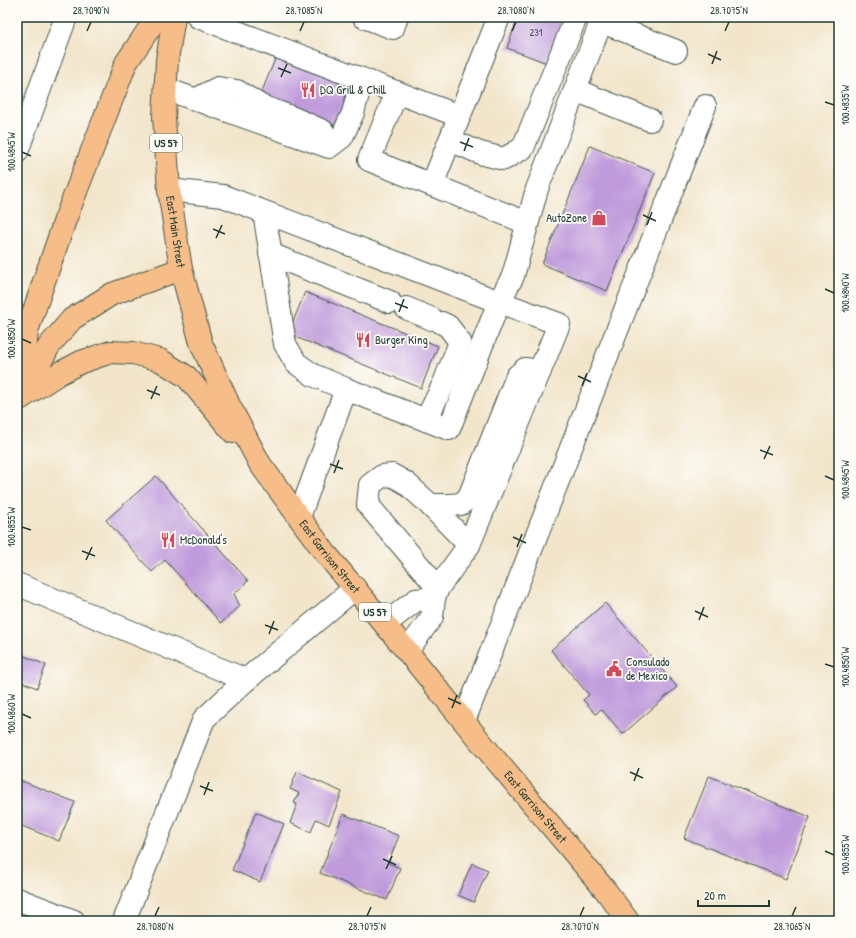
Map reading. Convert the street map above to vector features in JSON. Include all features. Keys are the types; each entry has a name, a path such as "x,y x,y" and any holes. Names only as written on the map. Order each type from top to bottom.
{"main road":[{"path":"18,401 27,332 65,220 126,63 150,26 158,17"},
{"name":"East Main Street","path":"18,401 50,346 72,319 112,294 181,269 169,190 164,116 167,60 174,17"},
{"name":"East Garrison Street","path":"181,269 201,343 229,406 260,464 326,554 606,891 628,921"},
{"path":"18,401 60,373 81,362 111,352 133,353 160,360 187,377 260,464"}],"street":[{"path":"17,152 66,17"},
{"path":"198,17 460,116"},
{"path":"364,17 393,28 397,17"},
{"path":"432,185 499,17"},
{"path":"450,140 480,153 504,159 523,148 576,17"},
{"path":"264,212 285,344 296,363 313,375 449,429 499,302 513,276 537,189 602,20 676,51"},
{"path":"166,89 329,147 342,137 353,113 362,79"},
{"path":"575,90 650,120"},
{"path":"397,92 369,160 527,223"},
{"path":"464,721 705,106"},
{"path":"169,190 223,196 559,324 469,545 436,593 432,617 407,651"},
{"path":"270,254 448,326 460,342 444,384 426,420"},
{"path":"431,505 460,504 469,497 517,376 524,369 540,371"},
{"path":"299,517 346,389"},
{"path":"436,593 368,505 370,485 382,476 392,475 406,483 431,505 469,545"},
{"path":"17,584 246,680"},
{"path":"124,921 204,719 246,680 355,588"},
{"path":"385,624 416,600 436,593"},
{"path":"17,899 74,921"}],"building":[{"path":"518,17 564,17 547,63 507,48"},
{"name":"DQ Grill & Chill","path":"278,52 356,84 339,127 260,96"},
{"name":"AutoZone","path":"590,146 655,173 607,291 542,264"},
{"name":"Burger King","path":"305,292 438,346 421,388 288,334"},
{"name":"McDonald's","path":"156,476 248,581 234,594 240,606 221,623 165,560 152,572 106,520"},
{"name":"Consulado de Mexico","path":"605,603 677,687 623,734 601,709 596,714 583,700 589,695 551,650"},
{"path":"17,653 46,665 37,688 17,680"},
{"path":"297,772 342,792 329,825 316,819 311,832 290,823 297,804 294,803 299,793 290,789"},
{"path":"709,776 810,817 786,879 684,838"},
{"path":"17,779 75,802 59,841 17,824"},
{"path":"256,812 284,824 260,882 232,870"},
{"path":"343,814 399,836 388,863 400,868 387,900 320,873"},
{"path":"472,863 488,870 474,902 458,895"}],"place":[{"name":"DQ Grill & Chill","path":"308,90"},
{"name":"AutoZone","path":"599,218"},
{"name":"Burger King","path":"363,340"},
{"name":"McDonald's","path":"168,540"},
{"name":"Consulado de Mexico","path":"614,669"}]}
